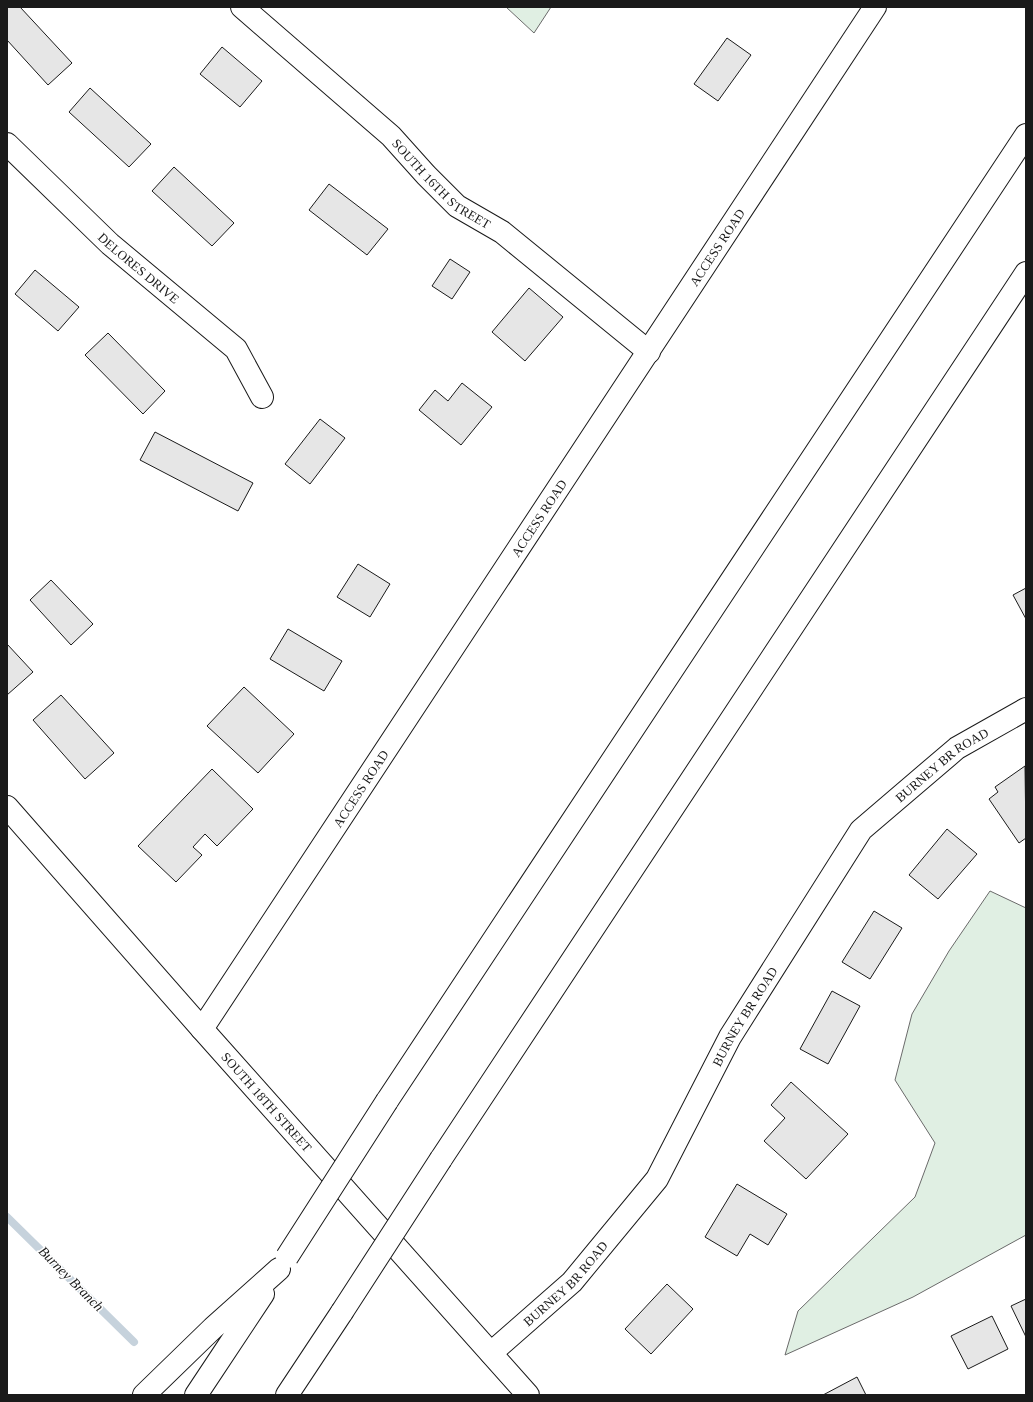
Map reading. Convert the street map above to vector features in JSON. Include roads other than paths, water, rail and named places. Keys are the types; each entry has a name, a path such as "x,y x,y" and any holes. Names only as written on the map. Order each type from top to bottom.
{"main road":[{"name":"SOUTH 16TH STREET","path":"242,7 391,136 426,175 457,206 502,232 649,352"},
{"name":"ACCESS ROAD","path":"202,1029 875,7"},
{"path":"196,1395 387,1101 1026,135"},
{"name":"DELORES DRIVE","path":"7,144 110,244 236,349 262,397"},
{"path":"287,1395 441,1159 1026,273"},
{"name":"BURNEY BR ROAD","path":"491,1354 572,1282 657,1179 730,1037 861,830 957,748 1026,709"},
{"name":"SOUTH 18TH STREET","path":"7,807 131,946 202,1029 528,1395"},
{"path":"144,1395 283,1263"}],"waterway":[{"name":"Burney Branch","path":"7,1217 134,1342"}]}
